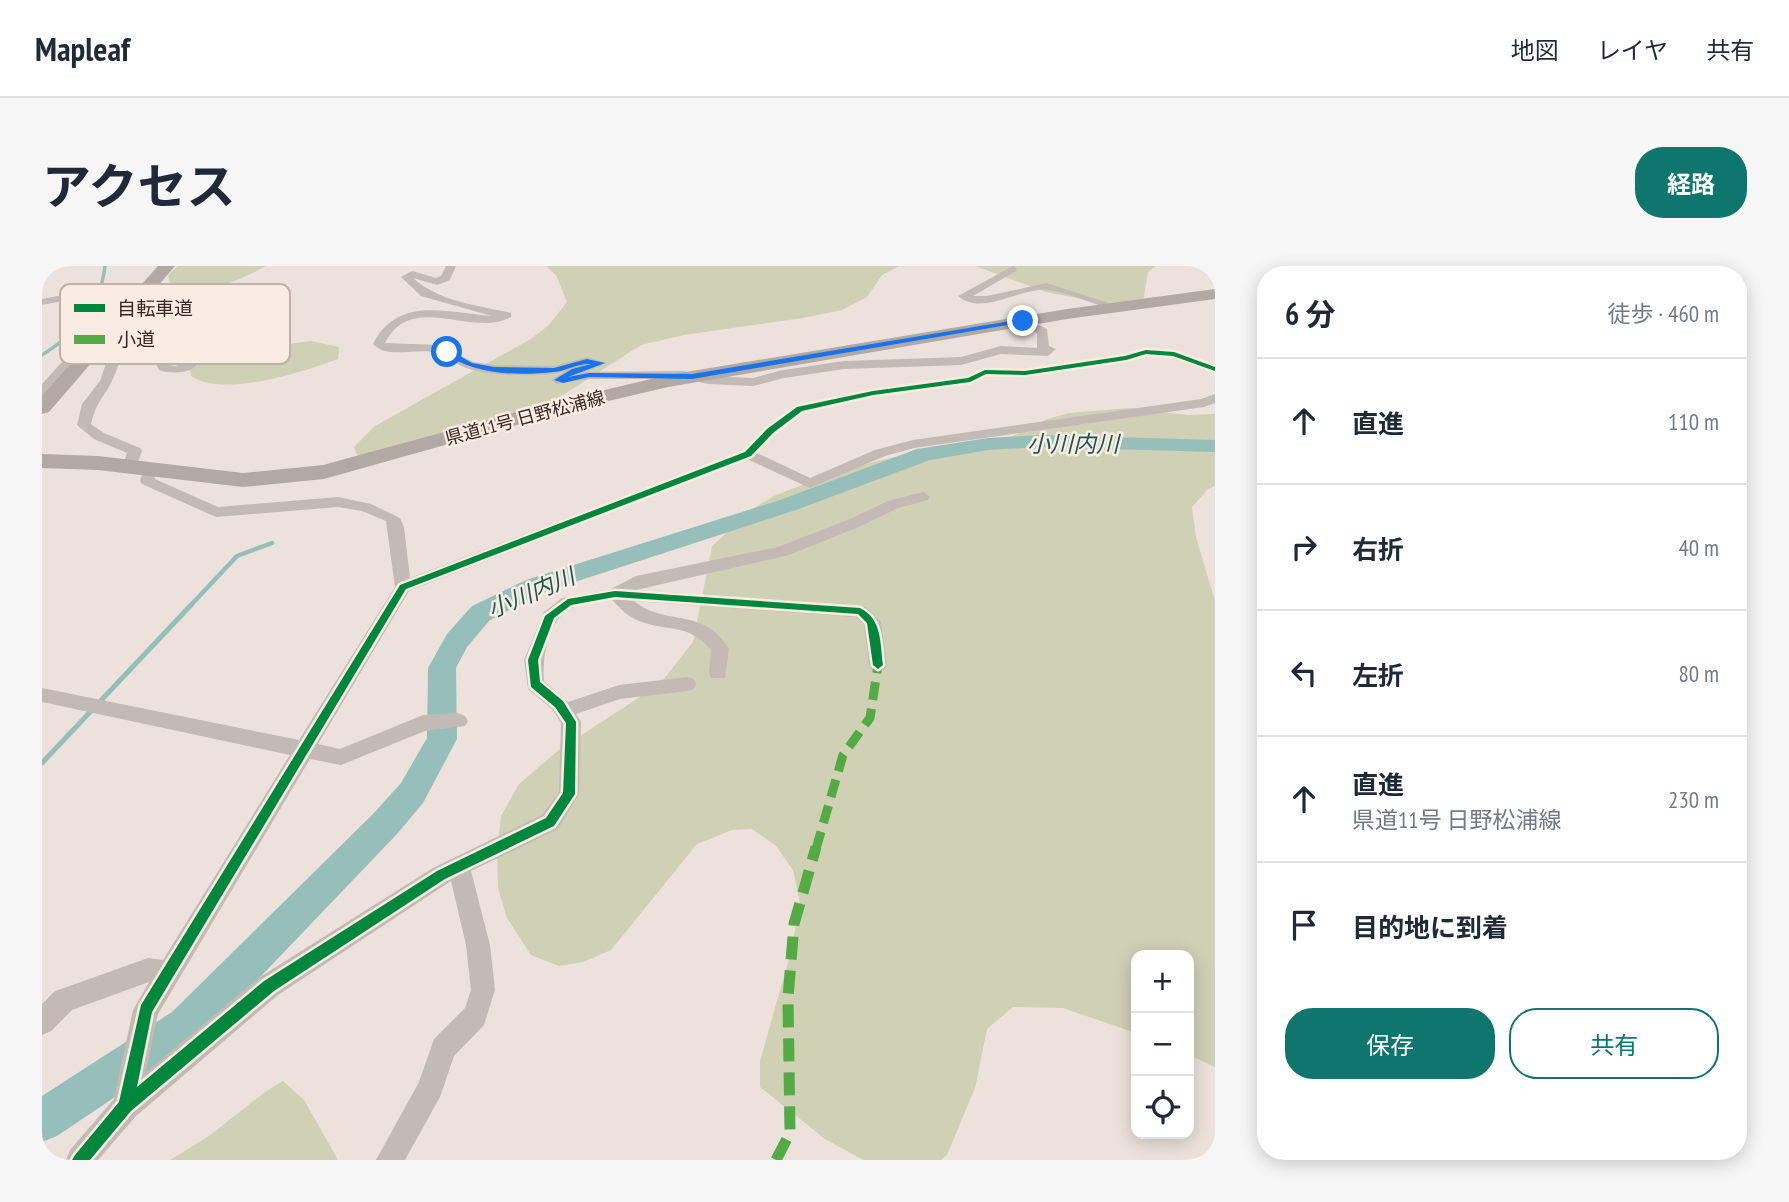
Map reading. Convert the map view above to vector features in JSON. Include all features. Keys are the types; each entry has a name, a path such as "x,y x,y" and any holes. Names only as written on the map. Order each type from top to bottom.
{"main road":[{"path":"155,284 167,266"},
{"name":"県道11号 日野松浦線","path":"42,461 78,462 243,480 324,472 565,405 692,377 1023,321 1215,294"},
{"path":"42,408 86,364"}],"street":[{"path":"42,269 47,266"},
{"path":"451,266 446,278 437,282 412,274 406,276 425,294 480,311 507,315 498,320 434,314 404,318 388,326 379,344 383,347 439,349 470,365 494,369 555,370 587,361 601,363 557,380 563,381 589,375 692,377 753,383 783,374 844,365 961,361 1001,349 1047,351 1043,331 1023,321"},
{"path":"1013,269 964,296 1000,297 1046,286 1115,307"},
{"path":"42,302 60,298"},
{"path":"403,587 748,454 770,431 800,409 873,393 970,380 985,372 1025,373 1126,358 1146,352 1174,354 1215,369"},
{"path":"42,392 67,364"},
{"path":"111,364 106,381 89,404 84,425 99,436 135,451 139,469 147,481 216,512 338,502 366,507 392,518 396,527 403,587 146,1010 126,1106"},
{"path":"161,364 168,369 184,368 189,364"},
{"path":"748,454 810,484 880,453 913,444 1204,403 1215,398"},
{"path":"615,594 636,582 783,551 796,543 846,527 905,498 923,497"},
{"path":"615,594 643,617 690,625 708,632 720,649 718,673"},
{"path":"80,1160 126,1106 269,986 459,867 550,822 569,794 571,722 564,711 536,684 533,660 550,616 568,602 615,594 860,611 872,622 878,665"},
{"path":"564,711 619,692 687,684"},
{"path":"42,695 341,757 423,723 458,721"},
{"path":"390,1160 430,1088 443,1048 475,1016 483,990 478,945 459,867"},
{"path":"42,1022 64,1000 148,970 168,972"}],"green space":[{"path":"178,266 266,266 226,284 170,284 168,275"},
{"path":"546,266 899,266 882,275 867,297 842,310 684,335 641,345 532,415 358,458 354,447 375,426 529,340 548,326 567,302 556,275"},
{"path":"975,266 1156,266 1148,272 1143,302 1107,304 1046,292"},
{"path":"311,341 339,347 338,359 285,376 242,384 205,382 191,376 189,368 202,364 290,364 290,344"},
{"path":"1130,408 1188,415 1215,414 1215,486 1208,489 1192,507 1196,537 1215,601 1215,1067 1194,1057 1194,950 1131,950 1131,1031 1063,1008 1013,1007 987,1029 975,1088 947,1155 941,1160 863,1160 825,1139 760,1087 760,1061 791,952 800,904 793,870 776,846 752,829 732,830 697,844 611,950 583,962 559,966 531,955 507,918 498,888 497,851 501,816 519,784 560,749 660,684 693,642 712,546 754,508 774,496 837,471 895,457 951,455 991,447 1047,419 1069,413"},
{"path":"283,1081 304,1100 338,1160 170,1160 209,1136"}],"waterway":[{"path":"101,284 105,266"},
{"path":"42,355 60,343"},
{"name":"小川内川","path":"42,1121 186,1026 385,824 412,793 442,739 442,668 457,641 481,613 535,586 788,505 925,454 988,444 1041,441 1215,446"},
{"path":"191,605 237,556 272,543"},
{"path":"42,763 192,604"}],"marked path":[{"path":"776,1160 790,1133 788,998 794,924 843,755 870,718 878,665"}],"cycle path":[{"path":"126,1106 146,1010 403,587 748,454 770,431 800,409 873,393 970,380 985,372 1025,373 1126,358 1146,352 1174,354 1215,369"},
{"path":"80,1160 126,1106 269,986 441,875 550,822 569,794 571,722 559,704 535,684 533,660 550,616 568,602 615,594 860,611 872,622 878,665"}],"route":[{"path":"447,352 476,368 555,370 578,362 601,363 599,366 561,376 557,380 563,381 589,375 692,377 1023,321"}]}
